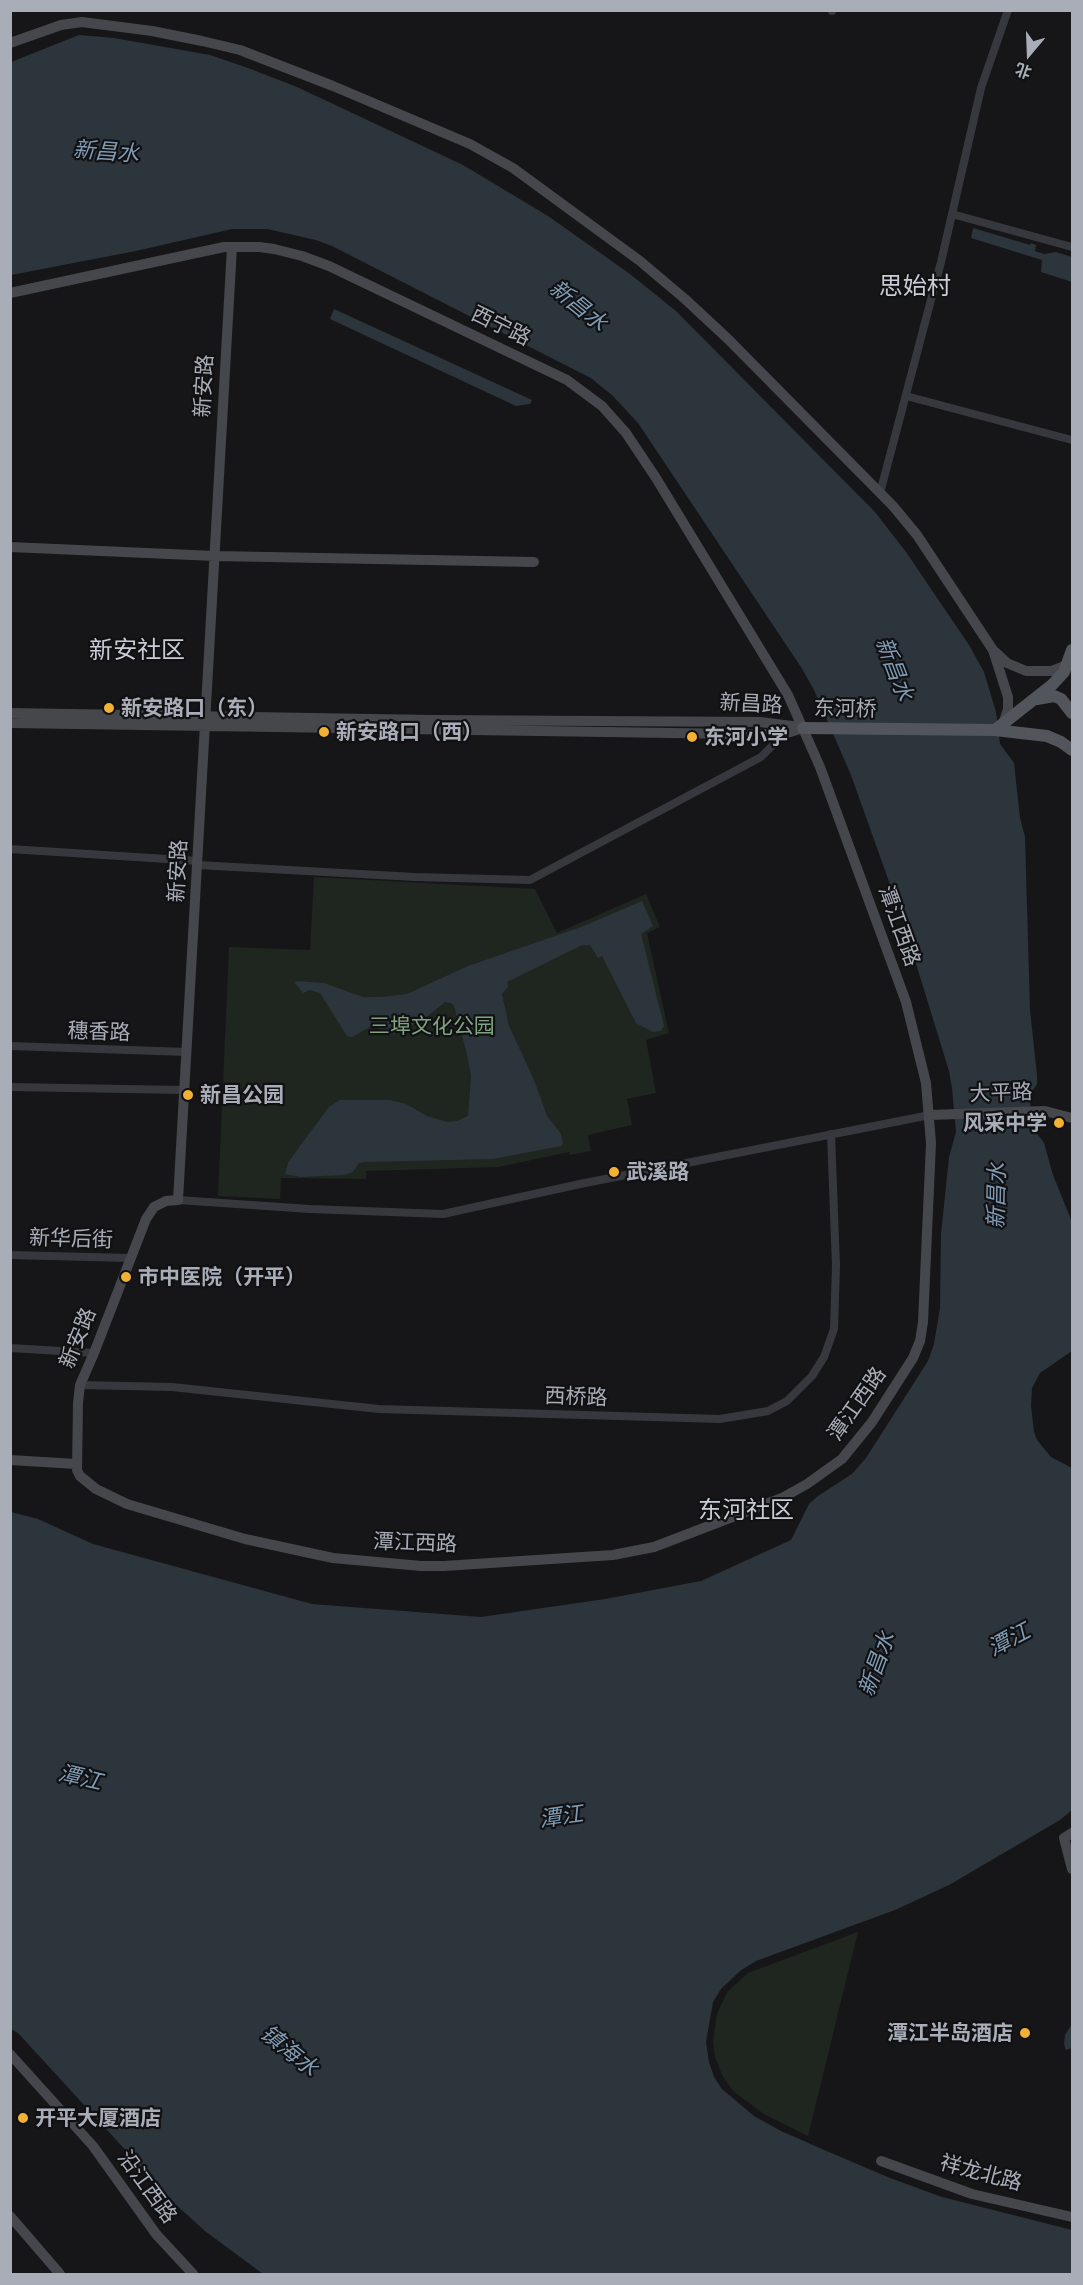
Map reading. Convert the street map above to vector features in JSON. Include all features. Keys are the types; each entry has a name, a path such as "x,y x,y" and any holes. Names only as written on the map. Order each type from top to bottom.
{"main road":[{"path":"998,728 1052,686 1067,665 1072,650"},
{"path":"1035,700 1053,696 1061,699 1072,711"},
{"path":"1072,704 1072,711"},
{"name":"东河桥","path":"803,728 998,728 1047,736 1072,750"}],"street":[{"path":"880,493 952,214 981,88 1008,10"},
{"path":"10,43 61,25 98,22 240,50 312,77 480,148 506,163 573,210 672,287 728,339 880,493 917,535 993,650 1008,697 1008,709 998,728"},
{"path":"952,214 1072,247"},
{"name":"西宁路","path":"10,293 232,247 274,249 316,260 567,380 591,396 615,418 656,478 788,695 803,728"},
{"name":"新安路","path":"76,1464 80,1385 150,1212 166,1201 178,1200 207,721 232,247"},
{"path":"906,396 1072,440"},
{"path":"10,547 215,556 534,562"},
{"path":"993,650 1013,666 1026,671 1052,671 1067,665"},
{"name":"新昌路","path":"10,712 207,721 784,734 803,728"},
{"name":"新昌路","path":"10,723 760,722 803,728"},
{"name":"潭江西路","path":"76,1464 80,1476 106,1495 127,1504 245,1539 312,1555 421,1566 613,1555 643,1550 782,1498 830,1468 856,1443 913,1358 918,1346 923,1322 928,1227 930,1115 926,1083 906,1002 842,823 803,728"},
{"path":"10,849 415,877 530,880 761,757 784,734"},
{"name":"穗香路","path":"10,1046 187,1052"},
{"path":"10,1087 184,1090"},
{"name":"大平路","path":"930,1115 1045,1111 1072,1118"},
{"path":"178,1200 310,1209 443,1214 580,1184 930,1115"},
{"name":"西桥路","path":"80,1385 172,1387 380,1409 720,1419 768,1411 787,1401 812,1376 824,1357 834,1329 836,1266 831,1134"},
{"name":"新华后街","path":"10,1255 130,1258"},
{"path":"10,1348 94,1353"},
{"path":"10,1460 76,1464"},
{"path":"43,1462 66,1469 89,1484"},
{"path":"1068,1836 1072,1869"},
{"name":"沿江西路","path":"10,2054 93,2146 156,2234 193,2274"},
{"name":"祥龙北路","path":"881,2161 972,2194 1072,2217"},
{"path":"10,2217 60,2274"}],"green space":[{"name":"三埠文化公园","path":"314,877 535,889 557,933 646,894 660,927 647,933 669,1033 646,1040 656,1093 627,1099 632,1125 588,1135 591,1151 570,1155 569,1152 499,1167 366,1171 366,1179 281,1178 280,1199 218,1196 229,947 310,950"},
{"path":"858,1932 808,2136 764,2114 733,2091 722,2075 715,2057 713,2041 717,2013 728,1991 748,1973"}],"water":[{"path":"79,35 114,38 210,55 248,68 297,87 463,165 548,216 630,274 676,311 875,512 906,552 969,645 984,672 996,712 1000,744 1014,763 1020,818 1025,837 1030,1010 1037,1075 1037,1084 1030,1095 1031,1129 1044,1143 1053,1175 1072,1222 1072,1351 1040,1373 1032,1388 1031,1406 1037,1440 1051,1457 1072,1468 1072,1810 1060,1820 949,1885 895,1910 756,1961 740,1971 721,1989 713,2002 706,2042 714,2077 722,2089 754,2116 781,2131 890,2178 942,2197 1072,2230 1072,2274 263,2274 205,2231 174,2203 18,2033 11,2029 11,1512 38,1519 93,1544 312,1604 481,1617 605,1599 701,1581 791,1540 809,1504 852,1474 866,1458 928,1361 934,1344 940,1308 941,1234 949,1157 956,1132 949,1071 902,918 851,775 814,690 801,667 638,423 613,396 591,378 332,246 267,229 232,229 136,251 11,275 11,62"},
{"path":"973,228 1030,245 1031,243 1036,245 1035,251 1044,254 1056,252 1072,257 1072,282 1041,272 1042,260 971,238"},
{"path":"334,309 532,400 530,404 516,406 330,319"},
{"path":"642,901 653,926 641,934 664,1026 661,1031 653,1032 636,1023 602,956 598,958 590,945 582,945 507,982 508,987 502,994 509,1026 534,1080 547,1116 561,1134 563,1144 561,1146 493,1159 364,1162 359,1163 353,1172 344,1175 301,1177 285,1174 288,1163 308,1135 329,1107 340,1100 390,1100 406,1104 427,1116 447,1122 457,1121 468,1116 471,1076 454,1006 451,1003 445,1002 424,1019 396,1033 390,1035 381,1033 375,1024 352,1037 347,1036 320,993 310,990 303,993 295,983 297,981 324,983 363,997 407,994 468,966 584,926"},
{"path":"1072,2024 1072,2048 1066,2050 1065,2035"}],"place":[{"name":"新安路口（东）","path":"109,708"},
{"name":"新安路口（西）","path":"324,732"},
{"name":"东河小学","path":"692,737"},
{"name":"新昌公园","path":"188,1095"},
{"name":"风采中学","path":"1059,1123"},
{"name":"武溪路","path":"614,1172"},
{"name":"市中医院（开平）","path":"126,1277"},
{"name":"潭江半岛酒店","path":"1025,2033"},
{"name":"开平大厦酒店","path":"23,2118"}],"district":[{"name":"思始村","path":"915,286"},
{"name":"新安社区","path":"137,650"},
{"name":"东河社区","path":"746,1510"}],"water label":[{"name":"新昌水","path":"106,152"},
{"name":"新昌水","path":"578,306"},
{"name":"新昌水","path":"894,669"},
{"name":"新昌水","path":"997,1196"},
{"name":"潭江","path":"1009,1640"},
{"name":"新昌水","path":"877,1664"},
{"name":"潭江","path":"80,1778"},
{"name":"潭江","path":"561,1817"},
{"name":"镇海水","path":"289,2051"}]}
